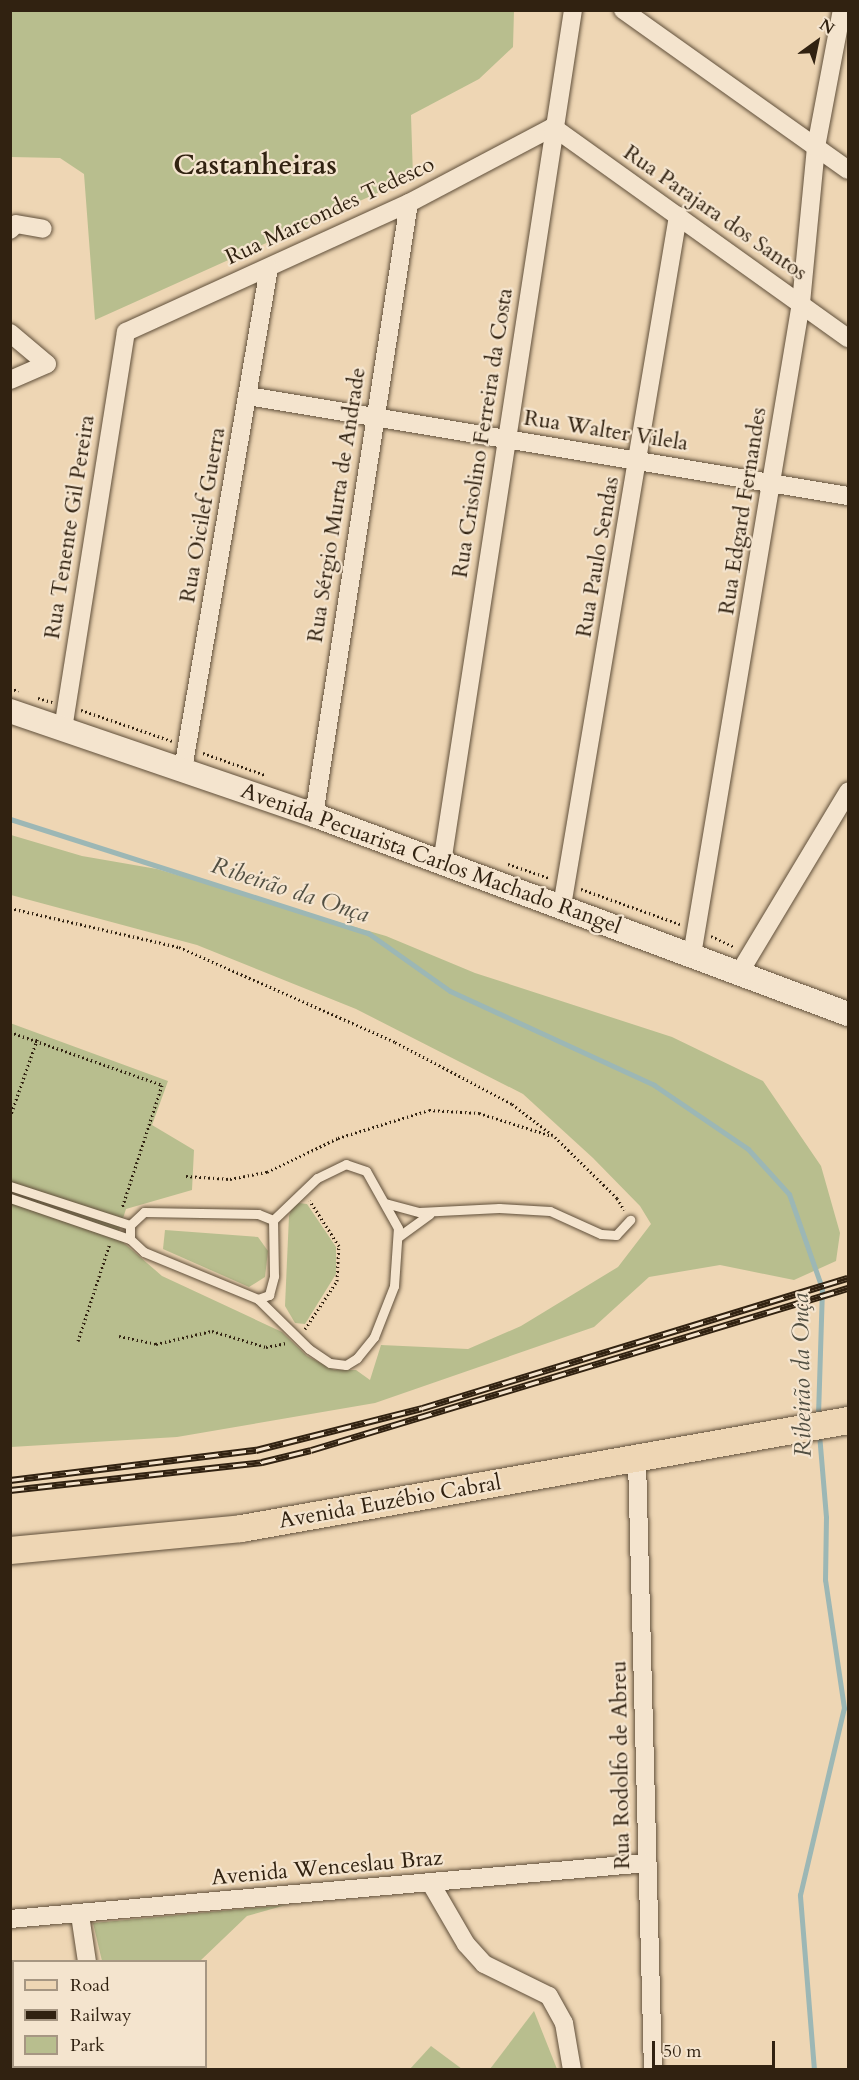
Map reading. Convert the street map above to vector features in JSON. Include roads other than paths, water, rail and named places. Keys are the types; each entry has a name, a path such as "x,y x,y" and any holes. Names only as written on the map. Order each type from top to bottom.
{"main road":[{"name":"Avenida Euzébio Cabral","path":"10,1550 241,1528 637,1460 849,1420"}],"street":[{"name":"Rua Crisolino Ferreira da Costa","path":"442,863 508,439 553,127 573,10"},
{"path":"623,10 849,170"},
{"name":"Rua Edgard Fernandes","path":"692,955 801,303 816,147 842,10"},
{"name":"Rua Marcondes Tedesco","path":"126,332 409,203 553,127"},
{"name":"Rua Parajara dos Santos","path":"553,127 849,338"},
{"name":"Rua Sérgio Murta de Andrade","path":"314,815 409,203"},
{"name":"Rua Paulo Sendas","path":"562,906 639,461 678,216"},
{"path":"10,230 16,224 43,229"},
{"name":"Rua Oicilef Guerra","path":"183,769 269,268"},
{"name":"Rua Tenente Gil Pereira","path":"63,729 126,332"},
{"path":"10,333 46,364 10,380"},
{"name":"Rua Walter Vilela","path":"248,396 849,496"},
{"name":"Avenida Pecuarista Carlos Machado Rangel","path":"10,711 314,815 692,955 738,975 849,1014"},
{"path":"738,975 848,792"},
{"name":"Rua Rodolfo de Abreu","path":"637,1460 653,2070"},
{"name":"Avenida Wenceslau Braz","path":"10,1919 80,1915 647,1863"},
{"path":"430,1882 466,1944 484,1964 549,1996 564,2023 572,2070"},
{"path":"80,1915 87,1960"}],"lane":[{"path":"10,1198 130,1239 144,1252 258,1299 309,1349 330,1363 346,1365 357,1358 374,1337 394,1286 398,1228 366,1170 346,1164 317,1178 273,1220 274,1276 269,1296 258,1299"},
{"path":"10,1186 130,1225"},
{"path":"382,1199 398,1209 499,1208 550,1211 609,1235 616,1235 630,1220"},
{"path":"130,1239 130,1225 144,1212 155,1210 237,1212 273,1220"},
{"path":"398,1237 416,1221 441,1210"}],"waterway":[{"name":"Ribeirão da Onça","path":"10,819 368,933 450,991 654,1085 748,1149 789,1194 822,1288 818,1418"},
{"name":"Ribeirão da Onça","path":"814,2070 800,1895 844,1708 825,1580 826,1517 819,1433"}],"railway":[{"path":"10,1480 256,1450 422,1408 848,1278"},
{"path":"10,1490 262,1462 311,1450 848,1288"}],"district":[{"name":"Castanheiras","path":"255,165"}]}
